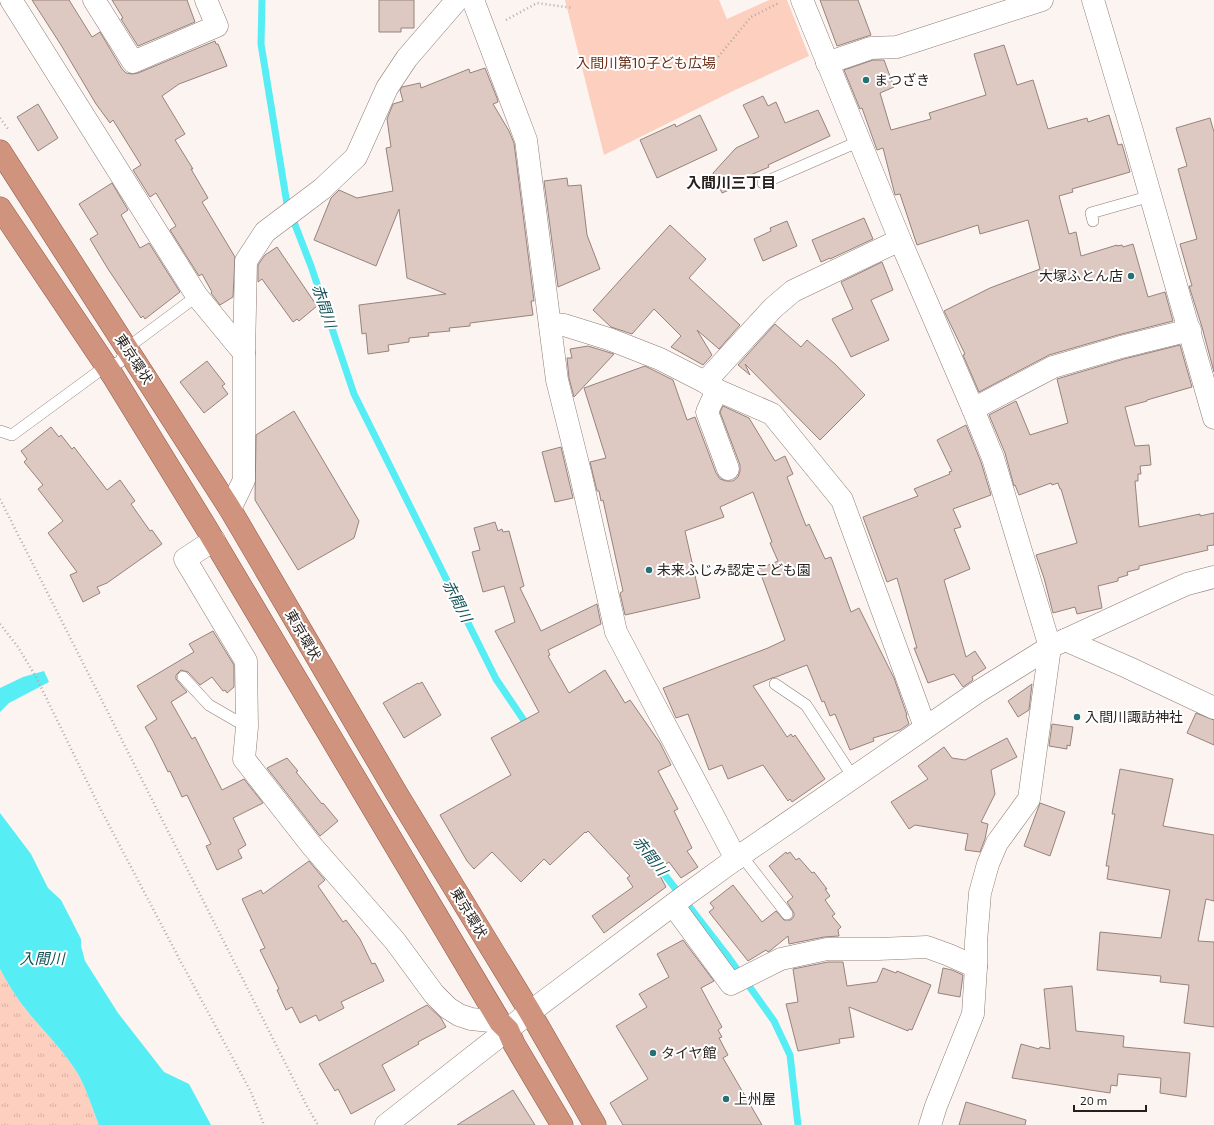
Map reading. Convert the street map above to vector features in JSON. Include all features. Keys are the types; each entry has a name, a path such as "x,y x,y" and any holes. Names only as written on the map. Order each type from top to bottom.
{"highway":[{"name":"東京環状","path":"0,151 230,509 397,794 530,1012 595,1125"},
{"name":"東京環状","path":"0,208 106,366 214,540 562,1125"}],"street":[{"path":"11,0 197,296 244,353"},
{"path":"94,0 133,62 217,26 206,0"},
{"path":"230,509 244,480 246,261 265,232 322,189 356,157 387,88 407,58 457,0"},
{"path":"473,0 526,140 557,380 581,476 616,632 738,857"},
{"path":"802,0 900,240 993,458 1058,643 1029,799 997,843 988,864 980,893 973,1014 936,1106 930,1125"},
{"path":"827,63 871,48 897,47 1042,0"},
{"path":"1093,0 1190,330 1214,418"},
{"path":"728,469 706,412 711,386 773,308 793,291 900,240"},
{"path":"550,324 564,325 660,358 711,386 772,414 842,500 925,727"},
{"path":"973,409 1053,367 1121,347 1190,330"},
{"path":"214,540 184,559 246,661 247,727 244,759 312,846 395,941 434,994 448,1008 459,1015 470,1019 504,1026"},
{"path":"386,1125 504,1026 530,1012 738,857 976,693 1058,643 1187,584 1214,577"},
{"path":"1058,643 1127,667 1214,708"},
{"path":"680,900 731,984 752,972 781,959 827,949 927,948 949,955 976,967"}],"lane":[{"path":"763,183 860,141"},
{"path":"1093,221 1091,213 1151,196"},
{"path":"0,431 12,435 106,366 120,362 127,348 197,296"},
{"path":"183,677 209,705 247,727"},
{"path":"775,684 806,705 853,777"},
{"path":"738,857 787,914"}],"path":[{"path":"713,63 751,17 785,0"},
{"path":"484,31 537,3 573,8"},
{"path":"0,499 297,1087 318,1125"},
{"path":"0,624 18,647 36,677 100,808 251,1092 264,1125"}],"green space":[{"name":"入間川第10子ども広場","path":"565,0 719,0 727,19 769,0 787,0 809,56 735,90 604,155"},
{"path":"0,969 20,1002 73,1066 87,1093 99,1125 0,1125"}],"water":[{"path":"44,671 49,682 9,703 0,712 0,688 23,677"},
{"name":"入間川","path":"0,813 31,854 48,888 61,900 81,939 81,946 85,961 118,1013 164,1072 189,1084 211,1125 99,1125 87,1093 73,1066 20,1002 0,969"}],"building":[{"path":"32,0 69,0 92,37 100,32 122,69 126,73 138,73 215,41 216,44 218,44 227,66 179,84 162,96 185,134 175,140 193,169 191,169 208,198 202,202 235,257 233,297 220,305 211,293 212,292 202,274 199,276 170,230 176,226 156,193 150,197 133,170 141,165 113,120 110,123 96,104"},
{"path":"112,0 187,0 195,22 138,46 121,19 123,18"},
{"path":"379,0 414,0 414,28 401,28 401,32 379,32"},
{"path":"820,0 858,0 871,35 837,46"},
{"path":"1004,45 1017,85 1033,80 1048,129 1087,118 1088,122 1109,115 1118,145 1122,144 1130,172 1072,189 1073,192 1059,196 1069,234 1076,232 1081,256 1117,245 1122,245 1123,247 1133,244 1148,297 1165,292 1173,321 1049,355 979,392 963,355 965,354 944,311 990,288 1040,269 1028,220 980,234 978,225 917,245 900,194 895,195 883,148 877,150 862,108 860,109 844,70 873,60 884,60 894,87 880,93 891,130 931,119 929,113 986,95 974,54"},
{"path":"485,68 498,102 493,104 509,131 514,143 534,301 531,301 533,315 470,323 470,326 449,328 450,331 428,333 429,336 409,338 409,342 388,345 389,351 368,354 366,333 362,334 359,305 446,294 407,278 399,209 376,266 314,240 331,198 339,190 357,198 393,191 386,148 391,147 387,119 393,104 403,101 400,90 402,87 420,83 421,88 469,69 470,73"},
{"path":"763,96 768,106 776,102 785,123 818,110 830,136 768,165 769,167 739,180 741,185 722,193 713,173 736,148 759,137 743,105"},
{"path":"38,104 58,138 38,151 17,117"},
{"path":"700,115 717,150 657,178 640,140 675,124 676,127"},
{"path":"1210,118 1214,132 1214,372 1189,286 1192,286 1180,244 1197,239 1178,169 1187,166 1176,128"},
{"path":"567,178 568,186 581,185 587,235 600,269 558,287 544,181"},
{"path":"112,183 128,210 121,215 140,248 149,243 180,292 145,319 143,316 141,318 90,239 98,234 79,204"},
{"path":"864,218 873,239 821,262 812,240"},
{"path":"787,221 797,246 763,261 754,239 771,231 770,228"},
{"path":"670,225 706,259 689,278 740,325 719,349 697,330 712,355 703,365 671,347 681,336 654,309 632,334 611,327 593,310"},
{"path":"277,247 317,306 299,321 297,319 293,322 262,279 258,282 258,265 265,255"},
{"path":"882,262 893,290 871,300 889,340 851,357 832,319 853,309 841,282"},
{"path":"775,324 801,347 807,340 835,364 865,395 820,440 745,364 750,375 738,365"},
{"path":"1180,345 1192,387 1125,407 1135,446 1149,445 1151,465 1140,466 1141,474 1138,474 1138,481 1135,481 1139,527 1200,514 1200,516 1214,513 1214,545 1207,546 1208,550 1139,566 1139,569 1127,572 1128,575 1118,578 1118,581 1098,586 1102,608 1077,614 1075,607 1053,613 1044,578 1036,555 1077,543 1061,489 1058,483 1052,485 1051,483 1019,495 1015,485 1014,486 1005,453 989,415 1016,401 1030,435 1068,423 1057,379 1124,359"},
{"path":"588,346 614,354 574,397 569,378 567,358 572,358 570,349"},
{"path":"207,361 225,384 222,386 228,394 204,413 180,382"},
{"path":"645,366 673,380 687,420 695,417 716,473 720,479 733,481 738,477 740,471 740,465 720,412 723,406 749,418 775,461 785,456 793,474 787,477 806,526 809,524 825,559 831,557 851,612 859,608 894,678 907,715 909,724 900,730 873,738 874,741 850,750 835,714 830,716 824,701 822,702 807,665 753,686 787,737 791,734 793,737 795,735 825,779 792,802 790,799 788,801 763,765 728,779 722,765 709,770 688,714 676,718 663,688 768,648 785,640 759,569 778,561 770,543 772,542 753,492 720,507 724,517 685,531 700,598 625,615 620,593 623,591 603,500 601,501 599,491 597,491 590,462 606,458 584,388"},
{"path":"294,411 359,521 354,538 298,570 255,500 256,435"},
{"path":"966,425 981,462 991,495 953,509 961,527 954,529 970,569 944,580 966,657 975,651 986,668 972,677 973,680 963,687 954,674 928,683 914,648 917,648 897,578 887,582 863,517 918,496 914,489 950,474 949,472 952,471 937,440"},
{"path":"51,427 59,437 61,435 72,449 74,447 107,490 120,480 135,501 131,504 150,531 152,530 162,544 107,583 97,587 100,593 83,602 70,575 77,572 48,533 63,521 38,489 43,485 24,462 27,459 21,451"},
{"path":"561,447 573,498 555,502 542,452"},
{"path":"495,522 498,531 502,529 503,532 509,531 524,586 520,588 541,631 597,604 601,624 548,650 550,655 548,656 569,693 605,670 625,703 630,700 660,743 671,765 658,771 678,809 674,811 692,848 687,851 698,867 681,878 669,862 657,870 666,887 604,933 592,916 633,887 627,878 630,876 588,831 586,833 585,832 550,865 544,859 521,882 492,852 474,869 467,861 440,815 511,775 491,738 539,712 495,631 515,622 504,586 483,592 472,552 480,550 474,528"},
{"path":"213,631 234,665 234,687 227,693 225,690 223,691 212,677 200,685 188,672 181,670 176,675 176,679 187,692 171,702 192,739 195,737 222,790 244,779 263,803 233,818 246,845 238,850 242,858 217,870 206,846 211,844 187,795 182,797 170,771 168,772 145,727 157,719 137,686 194,652 189,644"},
{"path":"422,682 441,715 404,738 383,703"},
{"path":"1032,684 1029,710 1018,717 1008,701"},
{"path":"1196,713 1214,720 1214,745 1187,733"},
{"path":"1052,724 1073,727 1070,746 1067,745 1067,749 1049,746"},
{"path":"1007,738 1017,757 991,770 995,794 981,822 988,824 985,839 980,852 965,850 968,834 915,825 909,829 891,802 928,779 918,766 944,747 952,758 965,760"},
{"path":"287,758 298,771 296,772 338,821 320,836 267,768"},
{"path":"1120,769 1173,779 1163,826 1214,835 1214,901 1206,899 1198,941 1214,942 1214,1027 1184,1023 1189,985 1160,982 1161,976 1097,970 1100,932 1161,938 1170,890 1107,879 1109,866 1106,866 1115,814 1112,814"},
{"path":"1040,803 1065,812 1050,856 1024,846"},
{"path":"786,852 787,854 790,852 796,860 799,858 812,873 814,872 827,889 825,889 830,896 825,900 835,914 832,916 841,927 838,930 839,936 824,937 789,944 788,936 768,952 766,950 748,961 709,912 714,908 710,903 733,885 762,922 776,911 784,920 791,920 794,913 787,902 793,897 769,866"},
{"path":"309,861 325,880 318,886 343,922 346,920 360,939 372,964 375,963 384,981 341,1002 344,1008 319,1021 316,1015 300,1023 292,1007 286,1010 277,990 279,989 260,950 265,948 242,899 261,890 263,894"},
{"path":"683,940 714,981 701,988 722,1027 718,1030 722,1037 719,1038 728,1055 723,1058 762,1125 623,1125 610,1103 648,1079 616,1026 647,1007 639,994 669,977 657,954"},
{"path":"828,962 843,962 847,986 877,982 883,968 896,973 897,971 931,985 912,1030 909,1029 908,1031 849,1007 854,1037 839,1039 840,1043 798,1051 786,1004 798,1002 793,969"},
{"path":"943,968 963,975 960,997 938,993"},
{"path":"1072,986 1076,1031 1124,1036 1123,1047 1190,1053 1186,1097 1160,1093 1161,1078 1118,1074 1117,1086 1111,1085 1110,1093 1012,1078 1021,1044 1039,1049 1040,1047 1050,1049 1044,989"},
{"path":"427,1005 441,1018 446,1027 418,1042 419,1044 382,1065 395,1090 351,1114 338,1089 335,1091 319,1064"},
{"path":"513,1090 535,1125 457,1125"},
{"path":"966,1102 1026,1120 1025,1125 959,1125"}],"waterway":[{"name":"赤間川","path":"262,0 261,44 287,204 311,266 354,394 496,679 529,728"},
{"name":"赤間川","path":"654,861 729,958 774,1021 790,1055 798,1125"}],"place":[{"name":"まつざき","path":"866,80"},
{"name":"大塚ふとん店","path":"1131,276"},
{"name":"未来ふじみ認定こども園","path":"649,570"},
{"name":"入間川諏訪神社","path":"1077,717"},
{"name":"タイヤ館","path":"653,1053"},
{"name":"上州屋","path":"726,1099"}],"district":[{"name":"入間川三丁目","path":"731,183"}]}
